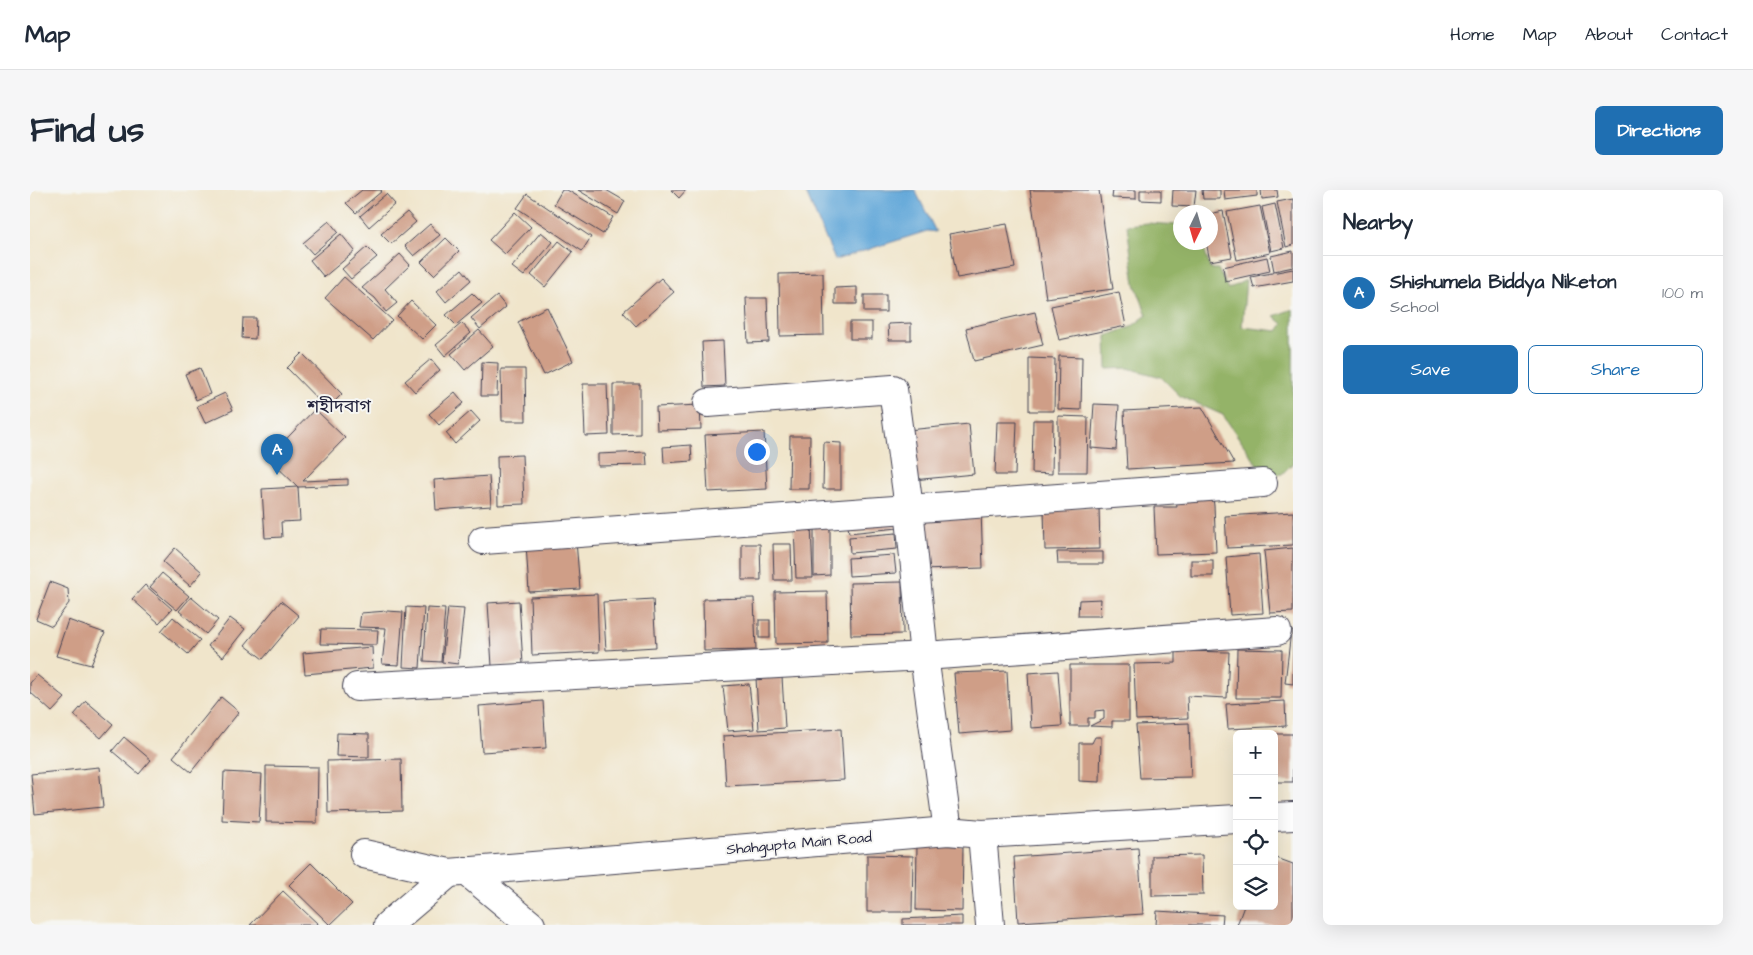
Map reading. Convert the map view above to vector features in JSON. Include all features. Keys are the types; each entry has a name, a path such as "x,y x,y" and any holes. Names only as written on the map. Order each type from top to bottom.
{"street":[{"path":"708,404 893,389 924,656 948,831"},
{"path":"483,540 1263,483"},
{"path":"357,686 924,656 1277,631"},
{"path":"1278,817 1293,816"},
{"name":"Shahgupta Main Road","path":"364,854 458,872 948,831 982,834 1233,819"},
{"path":"982,834 990,925"},
{"path":"388,925 458,872 531,925"}],"green space":[{"path":"1147,223 1173,225 1173,250 1205,250 1210,269 1218,269 1228,289 1246,280 1242,327 1278,331 1283,324 1274,316 1293,309 1293,463 1282,474 1265,476 1223,415 1180,396 1161,377 1128,368 1107,369 1106,336 1131,327 1147,315 1135,284 1127,225"}],"water":[{"path":"808,190 915,190 936,232 927,231 835,260 806,193"}],"building":[{"path":"362,190 382,191 356,213 346,203"},
{"path":"562,190 567,190 613,217 603,234 554,204"},
{"path":"578,190 606,190 625,201 618,214"},
{"path":"671,190 686,190 679,198"},
{"path":"1030,190 1099,190 1113,289 1046,298"},
{"path":"1113,190 1136,190 1136,199 1112,198"},
{"path":"1140,190 1161,190 1161,201 1140,200"},
{"path":"1173,190 1196,190 1194,205 1172,206"},
{"path":"1202,190 1220,190 1220,199 1203,199"},
{"path":"1224,190 1257,190 1257,196 1225,200"},
{"path":"1261,190 1277,190 1278,197 1262,199"},
{"path":"386,194 395,204 369,227 360,216"},
{"path":"527,194 591,237 582,251 517,208"},
{"path":"1293,199 1293,245 1286,247 1277,202"},
{"path":"1275,204 1284,248 1271,251 1262,207"},
{"path":"1260,206 1270,253 1237,260 1227,212"},
{"path":"1223,211 1232,257 1210,261 1208,250 1218,250 1218,212"},
{"path":"407,212 416,222 391,244 381,234"},
{"path":"515,212 531,227 505,254 489,240"},
{"path":"329,221 338,232 313,254 303,243"},
{"path":"430,224 440,235 414,256 405,246"},
{"path":"1007,224 1015,268 957,278 949,234"},
{"path":"541,232 553,242 524,276 512,267"},
{"path":"341,234 355,251 324,277 310,260"},
{"path":"446,238 459,251 434,275 421,262"},
{"path":"559,241 573,252 545,287 531,275"},
{"path":"367,247 377,257 351,279 342,269"},
{"path":"1293,251 1293,267 1274,271 1271,256"},
{"path":"400,254 410,265 385,289 397,303 386,312 375,298 362,288"},
{"path":"1267,257 1270,271 1225,281 1223,267"},
{"path":"462,269 471,280 446,302 437,291"},
{"path":"1293,269 1293,281 1254,288 1251,277"},
{"path":"823,273 824,335 780,336 779,274"},
{"path":"344,277 392,320 373,340 325,298"},
{"path":"661,278 674,292 636,326 623,312"},
{"path":"857,287 857,304 835,304 835,288"},
{"path":"1119,292 1126,326 1059,340 1051,306"},
{"path":"472,293 482,303 456,325 446,315"},
{"path":"864,295 886,295 886,312 864,312"},
{"path":"497,296 506,307 480,329 471,318"},
{"path":"746,298 767,298 769,342 748,343"},
{"path":"411,301 436,325 422,339 397,316"},
{"path":"547,307 573,361 544,375 518,322"},
{"path":"1035,312 1043,345 974,361 966,328"},
{"path":"243,318 256,318 255,339 242,338"},
{"path":"850,322 872,322 872,339 850,339"},
{"path":"462,323 471,333 445,356 436,345"},
{"path":"911,323 911,340 889,340 888,324"},
{"path":"479,330 493,346 465,370 451,354"},
{"path":"723,341 725,386 704,387 702,342"},
{"path":"302,353 342,394 327,409 287,368"},
{"path":"1059,356 1082,357 1081,410 1058,409"},
{"path":"1029,358 1055,359 1054,411 1029,411"},
{"path":"431,359 440,370 415,392 405,381"},
{"path":"482,362 498,363 497,396 481,396"},
{"path":"200,368 210,394 196,400 185,374"},
{"path":"501,369 525,369 526,421 502,421"},
{"path":"583,384 607,384 609,435 585,436"},
{"path":"613,384 640,384 640,434 613,435"},
{"path":"455,392 464,403 439,425 429,414"},
{"path":"225,393 233,410 205,423 197,406"},
{"path":"1094,404 1119,405 1116,450 1091,448"},
{"path":"700,405 701,429 657,430 656,407"},
{"path":"1202,407 1234,463 1127,469 1124,411"},
{"path":"315,409 345,438 303,481 348,479 348,485 298,487 268,458"},
{"path":"471,411 480,421 455,444 446,433"},
{"path":"1058,416 1088,417 1087,472 1058,472"},
{"path":"1033,420 1053,420 1052,474 1032,473"},
{"path":"997,422 1017,422 1015,475 995,475"},
{"path":"969,424 974,474 913,480 908,430"},
{"path":"764,432 767,489 708,492 705,435"},
{"path":"790,436 810,436 809,489 789,489"},
{"path":"824,442 841,443 841,489 823,489"},
{"path":"691,445 692,461 664,463 663,447"},
{"path":"646,452 647,465 598,466 598,454"},
{"path":"522,455 524,504 498,505 497,456"},
{"path":"489,476 491,506 436,510 434,480"},
{"path":"298,487 300,521 281,522 282,537 265,538 262,489"},
{"path":"1212,489 1216,552 1156,554 1154,507 1177,507 1175,493"},
{"path":"1099,507 1100,549 1045,550 1044,508"},
{"path":"981,510 983,568 921,570 919,512"},
{"path":"1293,512 1293,545 1227,548 1225,516"},
{"path":"896,514 898,528 849,533 847,519"},
{"path":"811,523 813,578 796,578 794,524"},
{"path":"814,523 830,524 830,575 814,576"},
{"path":"896,533 897,549 850,553 849,537"},
{"path":"576,541 580,589 529,592 526,544"},
{"path":"742,544 760,544 761,580 742,580"},
{"path":"773,544 791,544 792,580 774,580"},
{"path":"175,548 202,572 190,586 163,562"},
{"path":"1293,548 1293,612 1270,613 1264,551"},
{"path":"1057,552 1103,552 1103,564 1058,564"},
{"path":"1259,554 1263,613 1230,615 1226,557"},
{"path":"894,555 896,573 849,576 848,558"},
{"path":"1191,560 1213,560 1213,576 1191,576"},
{"path":"162,573 189,596 177,610 150,587"},
{"path":"50,582 68,589 69,603 52,626 36,619"},
{"path":"902,582 903,634 851,635 850,583"},
{"path":"145,585 172,609 159,623 132,599"},
{"path":"827,591 828,643 776,644 775,592"},
{"path":"597,594 599,652 532,655 530,597"},
{"path":"191,597 218,620 206,634 179,611"},
{"path":"754,598 756,650 704,651 703,599"},
{"path":"653,599 656,647 606,650 603,602"},
{"path":"1101,599 1100,616 1078,616 1079,600"},
{"path":"281,601 299,616 263,659 245,645"},
{"path":"519,601 523,664 492,666 488,603"},
{"path":"406,607 424,608 420,668 403,667"},
{"path":"427,608 445,609 441,662 424,661"},
{"path":"448,608 464,609 458,664 442,662"},
{"path":"403,612 399,665 382,664 386,628 359,627 361,613"},
{"path":"173,617 200,640 188,654 161,631"},
{"path":"230,618 245,629 223,657 208,646"},
{"path":"68,620 105,633 91,665 56,656"},
{"path":"759,620 770,620 770,638 759,638"},
{"path":"321,629 378,630 377,645 320,644"},
{"path":"1291,631 1293,631 1293,684 1285,683"},
{"path":"372,647 373,668 305,674 303,653"},
{"path":"1237,649 1282,650 1281,698 1236,698"},
{"path":"1176,651 1229,652 1227,698 1187,696 1188,718 1136,720 1134,664 1176,663"},
{"path":"1070,665 1129,665 1129,721 1112,721 1112,727 1090,726 1104,719 1104,710 1095,711 1095,718 1088,718 1088,726 1070,726"},
{"path":"1007,671 1010,730 959,734 954,673"},
{"path":"1058,671 1062,726 1031,728 1028,673"},
{"path":"37,675 65,698 52,712 30,692 30,683"},
{"path":"782,677 785,728 759,730 756,678"},
{"path":"749,684 754,729 728,731 723,686"},
{"path":"221,697 239,712 191,772 173,757"},
{"path":"86,701 113,724 101,738 74,715"},
{"path":"543,701 546,748 482,752 479,706"},
{"path":"1285,701 1286,726 1228,729 1226,704"},
{"path":"1189,723 1191,777 1140,778 1136,725"},
{"path":"841,729 844,780 726,786 723,736"},
{"path":"337,733 369,734 369,757 336,756"},
{"path":"1278,734 1293,734 1293,782 1278,782"},
{"path":"124,737 151,760 139,774 112,751"},
{"path":"1095,737 1101,737 1100,782 1079,781 1079,743 1092,743"},
{"path":"401,759 402,811 328,813 327,761"},
{"path":"266,766 318,767 317,823 266,822"},
{"path":"99,767 103,807 35,814 31,774"},
{"path":"224,772 262,774 259,822 222,820"},
{"path":"917,845 963,846 962,911 916,910"},
{"path":"1138,848 1143,914 1018,922 1014,857"},
{"path":"867,855 913,856 912,912 867,912"},
{"path":"1202,855 1203,895 1152,896 1152,856"},
{"path":"1278,858 1293,864 1293,925 1237,925 1243,910 1278,910"},
{"path":"311,863 352,904 330,925 289,885"},
{"path":"283,891 319,925 250,925"},
{"path":"1157,911 1223,915 1222,925 1156,925"},
{"path":"962,916 962,925 903,925 903,919"}],"place":[{"name":"Shishumela Biddya Niketon","path":"277,475"}],"district":[{"name":"শহীদবাগ","path":"339,406"}]}
